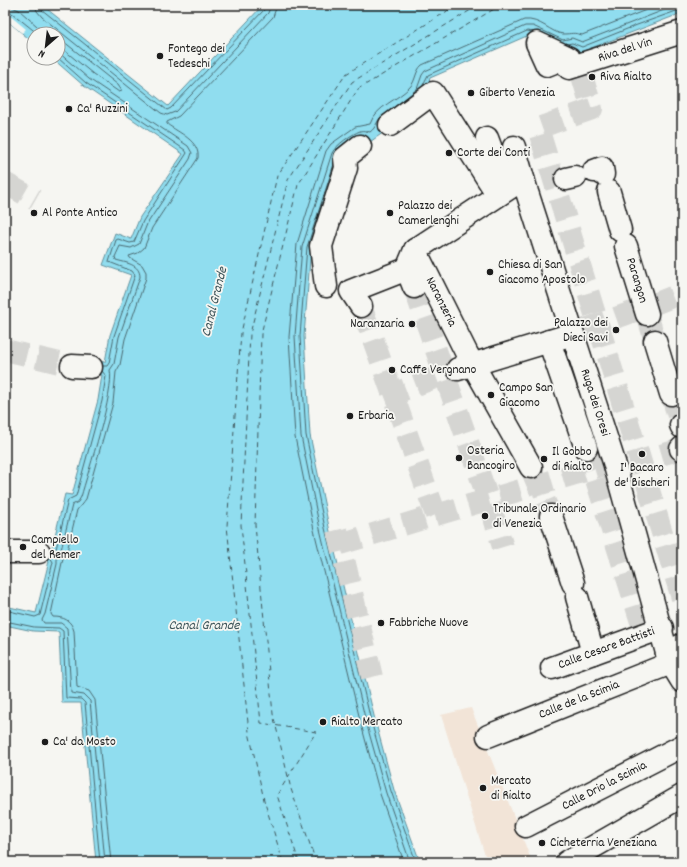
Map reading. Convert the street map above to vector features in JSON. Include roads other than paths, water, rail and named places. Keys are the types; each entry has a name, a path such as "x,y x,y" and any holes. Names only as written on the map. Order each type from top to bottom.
{"street":[{"name":"Riva del Vin","path":"574,66 682,32"},
{"name":"Ruga dei Oresi","path":"390,125 433,94 484,148 506,174 573,334 615,465 649,629 673,654"},
{"path":"326,286 320,246 346,168 345,158 360,146"},
{"path":"356,299 412,269 506,174"},
{"name":"Parangon","path":"591,177 623,238 645,309"},
{"name":"Naranzeria","path":"412,269 466,362"},
{"path":"531,467 466,362 573,334"},
{"path":"549,341 586,448"},
{"path":"655,341 671,394"},
{"path":"551,516 575,590 593,653"},
{"path":"5,552 39,552"},
{"name":"Calle Cesare Battisti","path":"552,668 593,653 649,629"},
{"path":"673,654 682,681"},
{"name":"Calle de la Scimia","path":"488,736 673,654"},
{"name":"Calle Drio la Scimia","path":"526,826 682,746"},
{"path":"567,862 682,796"}],"water":[{"name":"Canal Grande","path":"5,5 42,5 168,106 263,5 682,5 682,13 581,52 570,47 568,52 529,35 430,78 424,95 387,130 367,144 364,139 311,247 304,336 310,435 329,527 375,720 394,790 420,862 96,862 81,703 62,703 59,632 33,631 5,625 5,606 36,613 49,561 38,558 41,545 52,548 65,494 72,495 98,400 102,375 93,375 96,361 105,362 110,335 131,275 103,265 115,233 131,239 140,217 183,154 84,86 61,66 66,66 66,26 26,26 26,36 5,19"}],"tunnel":[{"path":"582,76 592,109 538,128 682,598"},
{"path":"5,183 35,200"},
{"path":"414,287 488,499 503,547"},
{"path":"652,305 682,293"},
{"path":"340,544 436,515 361,306"},
{"path":"585,329 638,310"},
{"path":"647,314 655,341"},
{"path":"5,350 72,366"},
{"path":"385,397 458,369"},
{"path":"671,394 681,425"},
{"path":"586,448 642,625"},
{"path":"630,464 681,449"},
{"path":"436,515 602,466"},
{"path":"532,471 551,516"},
{"path":"337,530 372,677"}],"place":[{"name":"Fontego dei Tedeschi","path":"160,56"},
{"name":"Riva Rialto","path":"592,77"},
{"name":"Giberto Venezia","path":"471,93"},
{"name":"Ca' Ruzzini","path":"69,109"},
{"name":"Corte dei Conti","path":"449,153"},
{"name":"Al Ponte Antico","path":"34,213"},
{"name":"Palazzo dei Camerlenghi","path":"390,213"},
{"name":"Chiesa di San Giacomo Apostolo","path":"490,272"},
{"name":"Naranzaria","path":"412,324"},
{"name":"Palazzo dei Dieci Savi","path":"616,330"},
{"name":"Caffe Vergnano","path":"392,370"},
{"name":"Campo San Giacomo","path":"491,395"},
{"name":"Erbaria","path":"350,416"},
{"name":"I' Bacaro de' Bischeri","path":"642,454"},
{"name":"Osteria Bancogiro","path":"459,458"},
{"name":"Il Gobbo di Rialto","path":"544,459"},
{"name":"Tribunale Ordinario di Venezia","path":"485,516"},
{"name":"Campiello del Remer","path":"23,547"},
{"name":"Fabbriche Nuove","path":"381,623"},
{"name":"Rialto Mercato","path":"323,722"},
{"name":"Ca' da Mosto","path":"45,742"},
{"name":"Mercato di Rialto","path":"483,788"},
{"name":"Cicheterria Veneziana","path":"542,843"}]}
